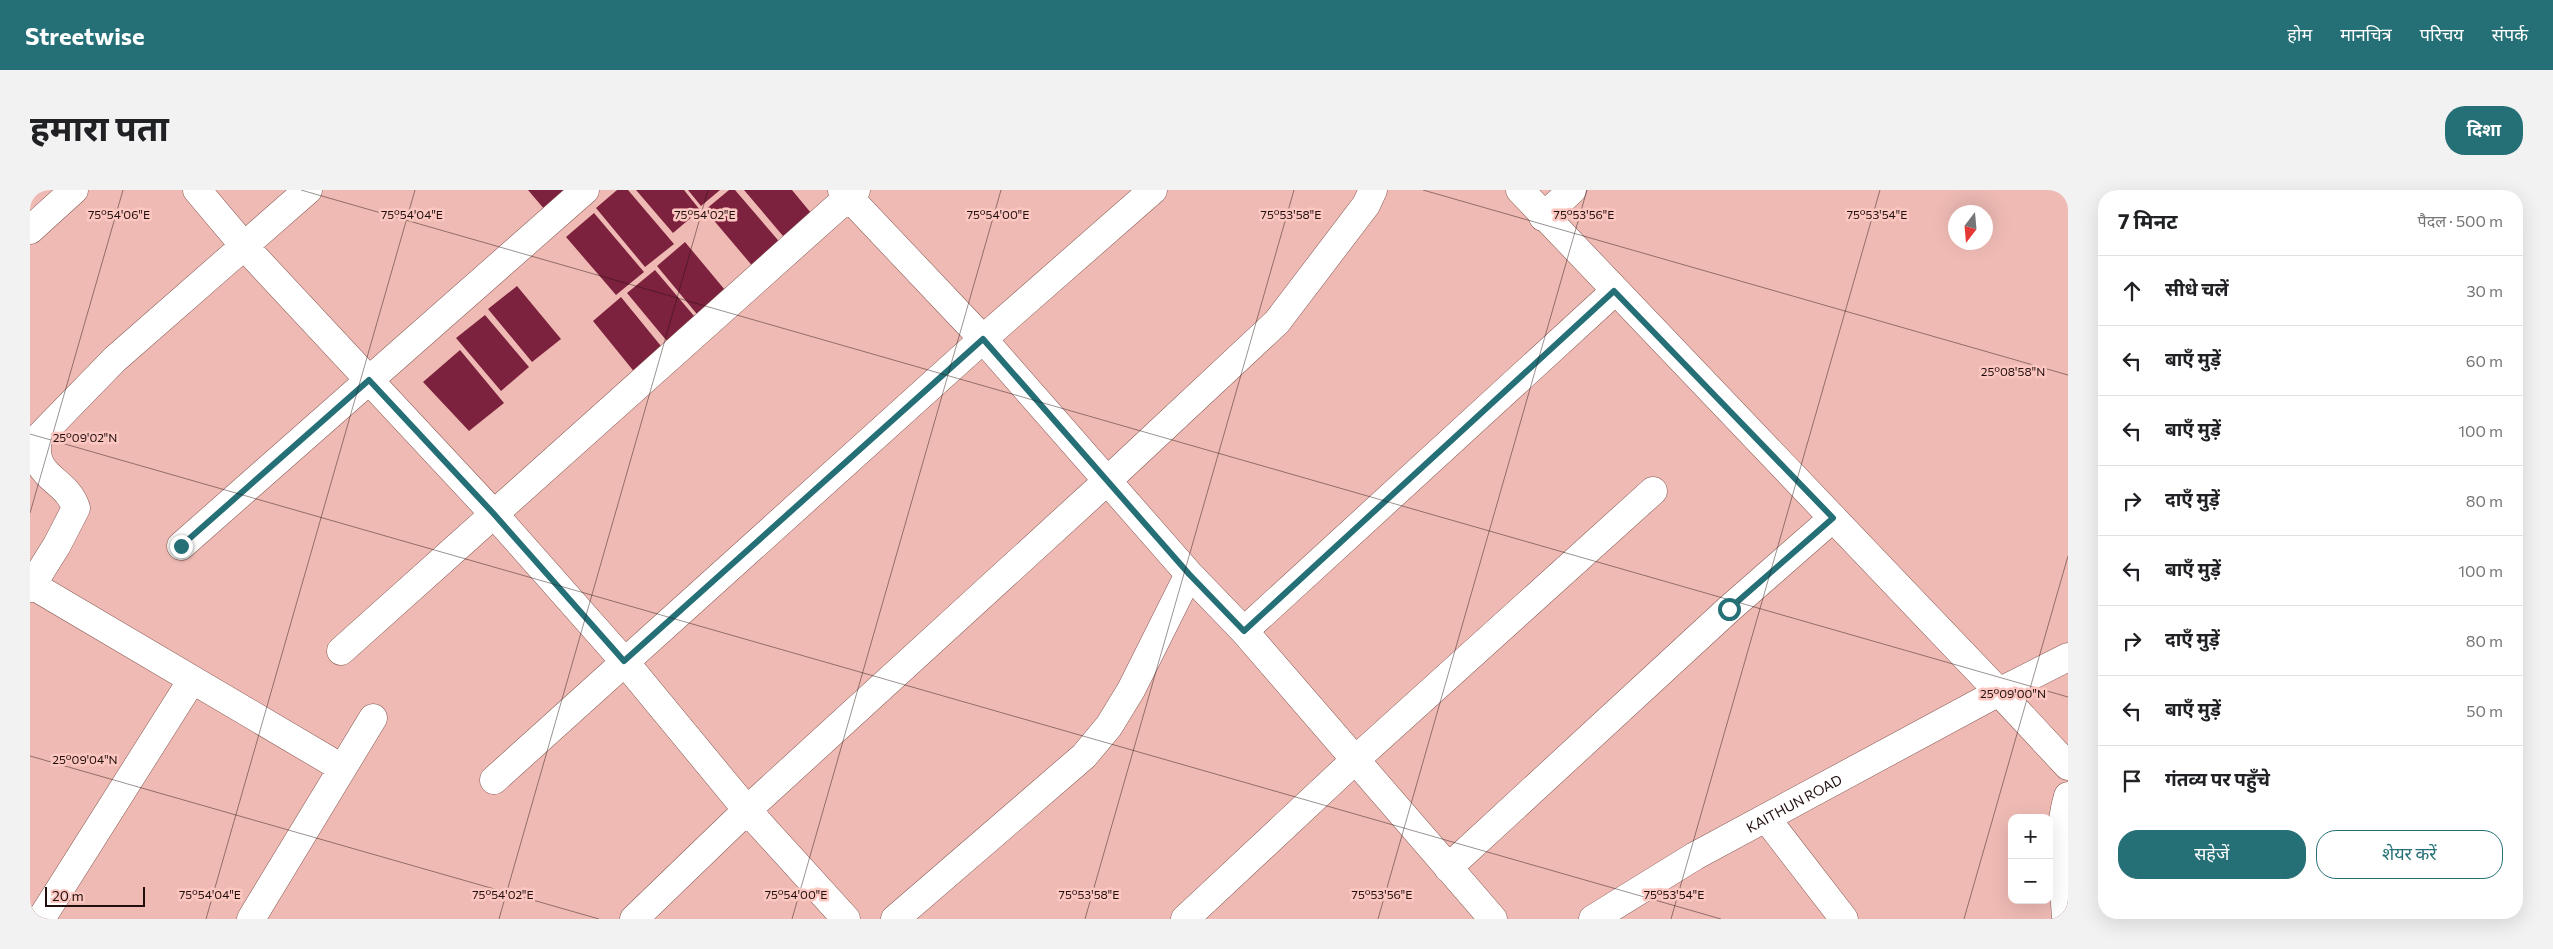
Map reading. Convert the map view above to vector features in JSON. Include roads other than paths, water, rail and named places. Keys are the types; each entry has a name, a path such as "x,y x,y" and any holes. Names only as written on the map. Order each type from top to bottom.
{"street":[{"path":"30,230 74,190"},
{"path":"197,190 245,247 493,513 624,661 747,810 846,919"},
{"path":"308,190 116,359 38,438 31,452 32,462 40,472 73,498 76,508 67,528 31,587 342,768"},
{"path":"181,546 585,190"},
{"path":"494,780 983,339 1153,190"},
{"path":"634,919 747,810 1107,481 1277,322 1366,205 1373,190"},
{"path":"1520,190 1543,217 1833,518 2068,766"},
{"path":"1543,217 1572,190"},
{"path":"341,651 849,192 983,339 1196,581 1238,625 1493,919"},
{"path":"1238,625 1614,291"},
{"path":"1185,919 1354,761 1653,491"},
{"path":"1448,868 1729,609 1833,518"},
{"path":"895,919 1084,756 1109,726 1196,581"},
{"name":"KAITHUN ROAD","path":"1593,919 1695,856 1999,692 2068,657"},
{"path":"41,919 192,680"},
{"path":"251,919 373,718"},
{"path":"2066,919 2061,847 2064,810 2068,796"},
{"path":"1766,818 1844,919"}]}
